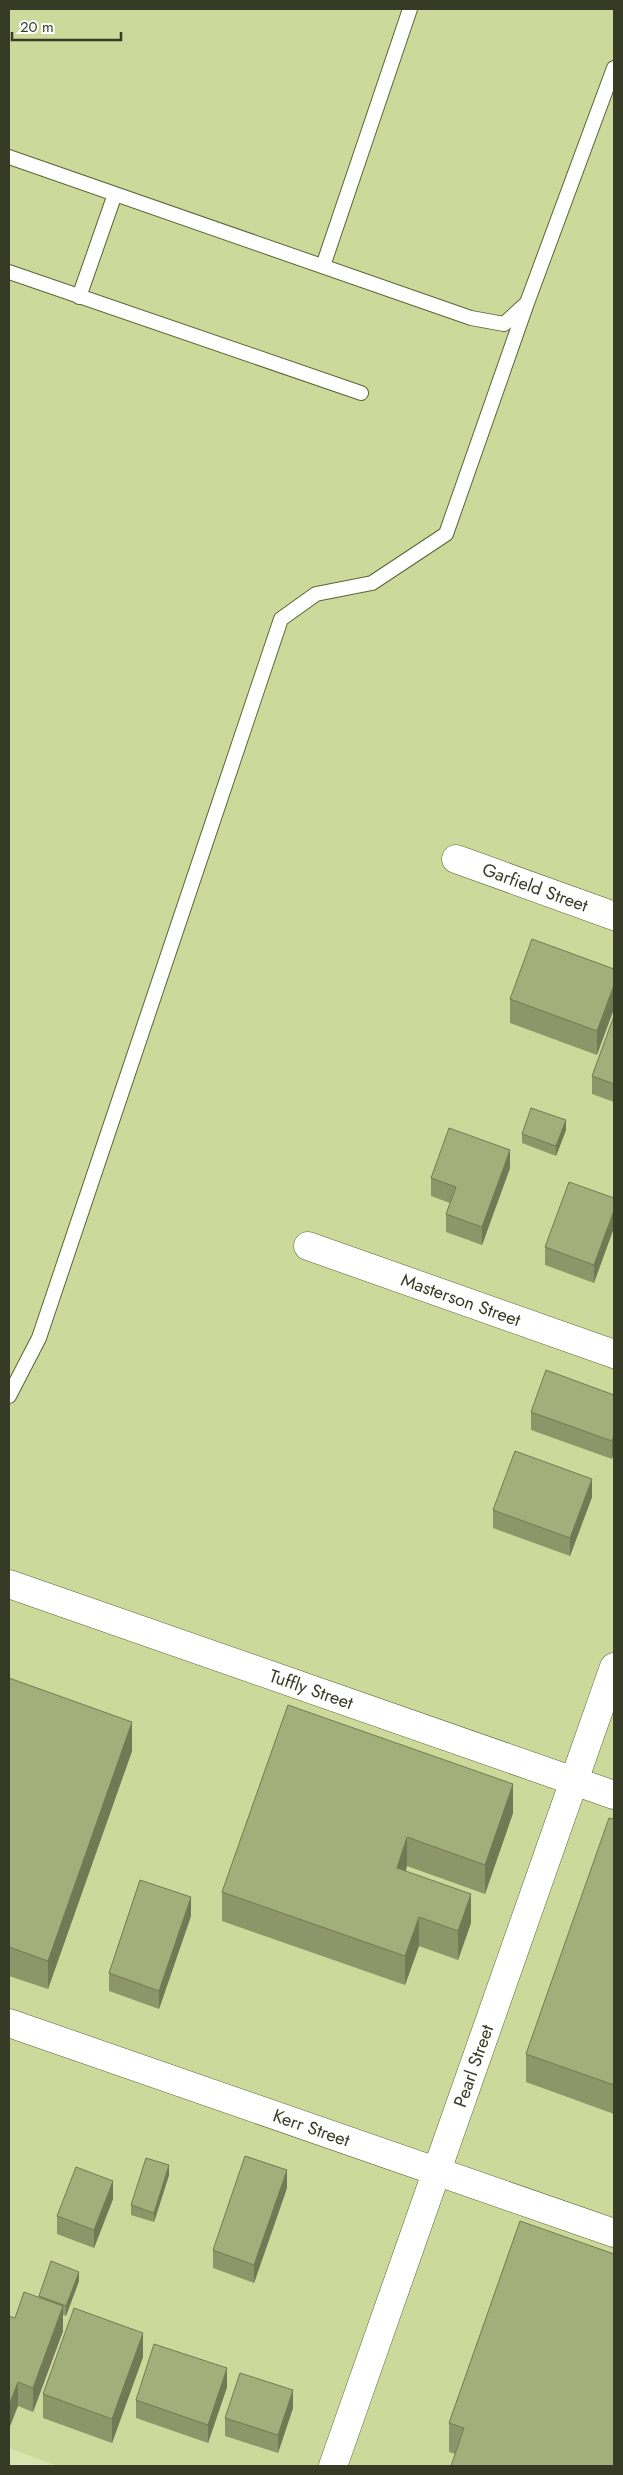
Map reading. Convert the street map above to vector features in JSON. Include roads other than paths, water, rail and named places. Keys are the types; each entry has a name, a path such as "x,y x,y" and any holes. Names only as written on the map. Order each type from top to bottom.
{"street":[{"name":"Garfield Street","path":"456,859 614,916"},
{"name":"Masterson Street","path":"308,1246 614,1354"},
{"name":"Tuffly Street","path":"9,1584 614,1795"},
{"name":"Pearl Street","path":"333,2466 435,2170 575,1782 614,1667"},
{"name":"Kerr Street","path":"9,2023 614,2233"}],"lane":[{"path":"323,266 410,9"},
{"path":"9,1396 39,1338 281,619 316,594 372,584 446,534 527,303 614,68"},
{"path":"9,157 471,318 504,324 527,303"},
{"path":"79,296 114,194"},
{"path":"9,272 361,393"}]}
